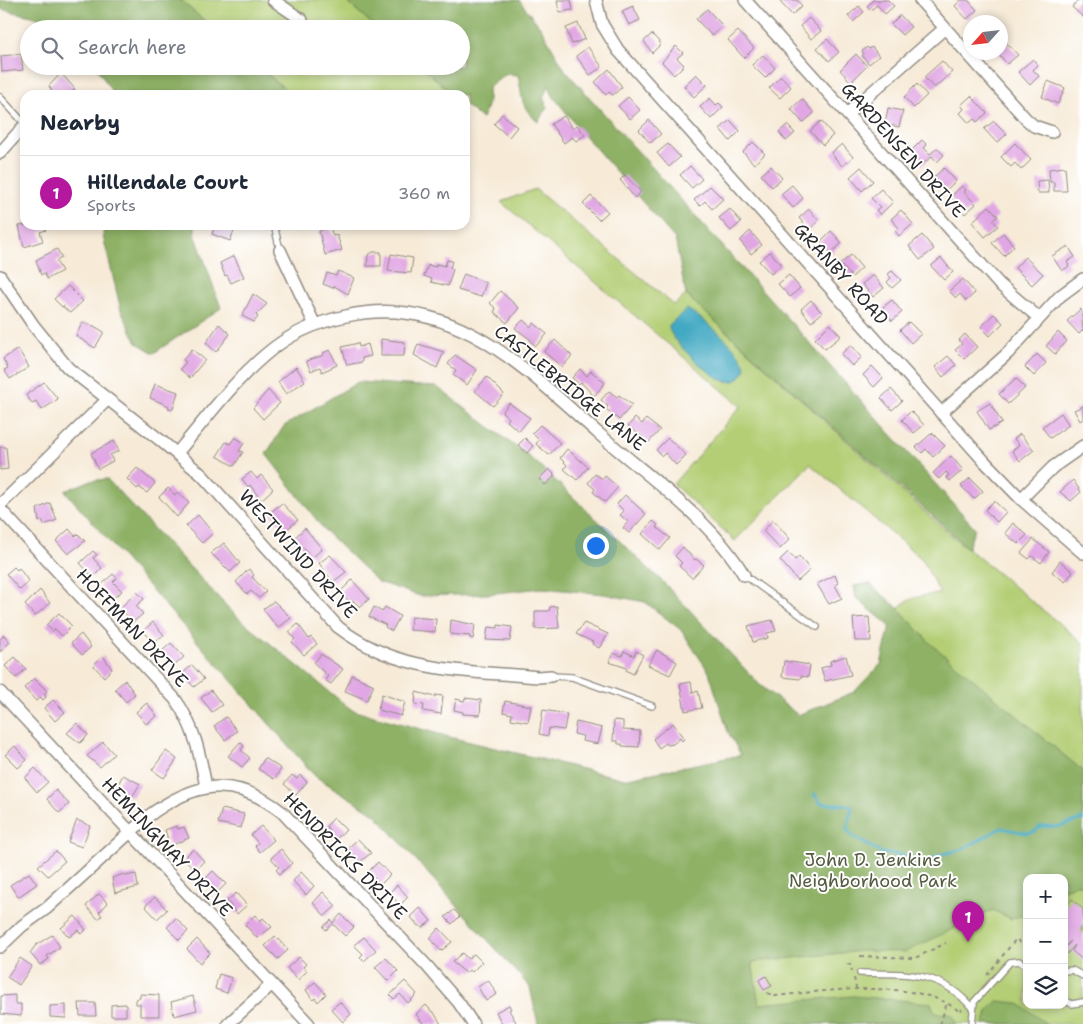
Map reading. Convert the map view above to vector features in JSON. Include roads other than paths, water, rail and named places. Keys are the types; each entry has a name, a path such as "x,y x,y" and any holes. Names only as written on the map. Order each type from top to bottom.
{"street":[{"path":"273,0 302,20"},
{"name":"GRANBY ROAD","path":"596,0 602,24 618,50 941,413 1021,500 1083,553"},
{"name":"GARDENSEN DRIVE","path":"746,0 999,284 1039,318"},
{"path":"920,0 1026,119 1034,126 1052,132"},
{"path":"847,114 945,28"},
{"path":"0,153 20,130"},
{"path":"280,250 315,325"},
{"name":"WESTWIND DRIVE","path":"0,276 34,326 63,362 107,400 176,453 235,510 338,627 370,649 398,660 426,666 538,677 551,676"},
{"path":"941,413 1008,353 1060,296 1083,278"},
{"name":"CASTLEBRIDGE LANE","path":"176,453 251,368 283,341 315,325 358,313 397,312 440,319 477,335 535,378 675,499 724,545 744,575"},
{"path":"0,504 107,400"},
{"path":"1021,500 1053,467 1083,446"},
{"name":"HOFFMAN DRIVE","path":"0,510 175,699 190,723 197,740 206,787"},
{"name":"HEMINGWAY DRIVE","path":"0,692 309,1024"},
{"name":"HENDRICKS DRIVE","path":"0,947 10,936 47,908 163,804 192,790 206,787 230,788 245,791 259,797 282,812 427,966 459,1003 473,1024"},
{"path":"228,1024 272,984"}],"lane":[{"path":"0,96 20,118"},
{"path":"275,230 280,250"},
{"path":"744,575 816,627"},
{"path":"551,676 572,677 652,706"},
{"path":"972,1024 972,1008 977,997 1010,962 1019,961 1023,964"},
{"path":"1068,970 1072,970 1083,976"},
{"path":"860,973 909,974 935,980 956,992 972,1008"},
{"path":"1068,1002 1072,1004 1083,1002"}],"water":[{"path":"687,309 723,337 739,355 744,364 745,371 737,380 722,380 699,364 675,339 669,325"}],"waterway":[{"path":"814,794 821,803 852,807 847,830 854,837 881,853 903,855 914,862 925,863 939,855 963,849 1001,828 1026,833 1034,832 1041,826 1057,827 1083,819"}],"place":[{"name":"Hillendale Court","path":"968,942"}],"park label":[{"name":"John D. Jenkins Neighborhood Park","path":"873,870"}]}
